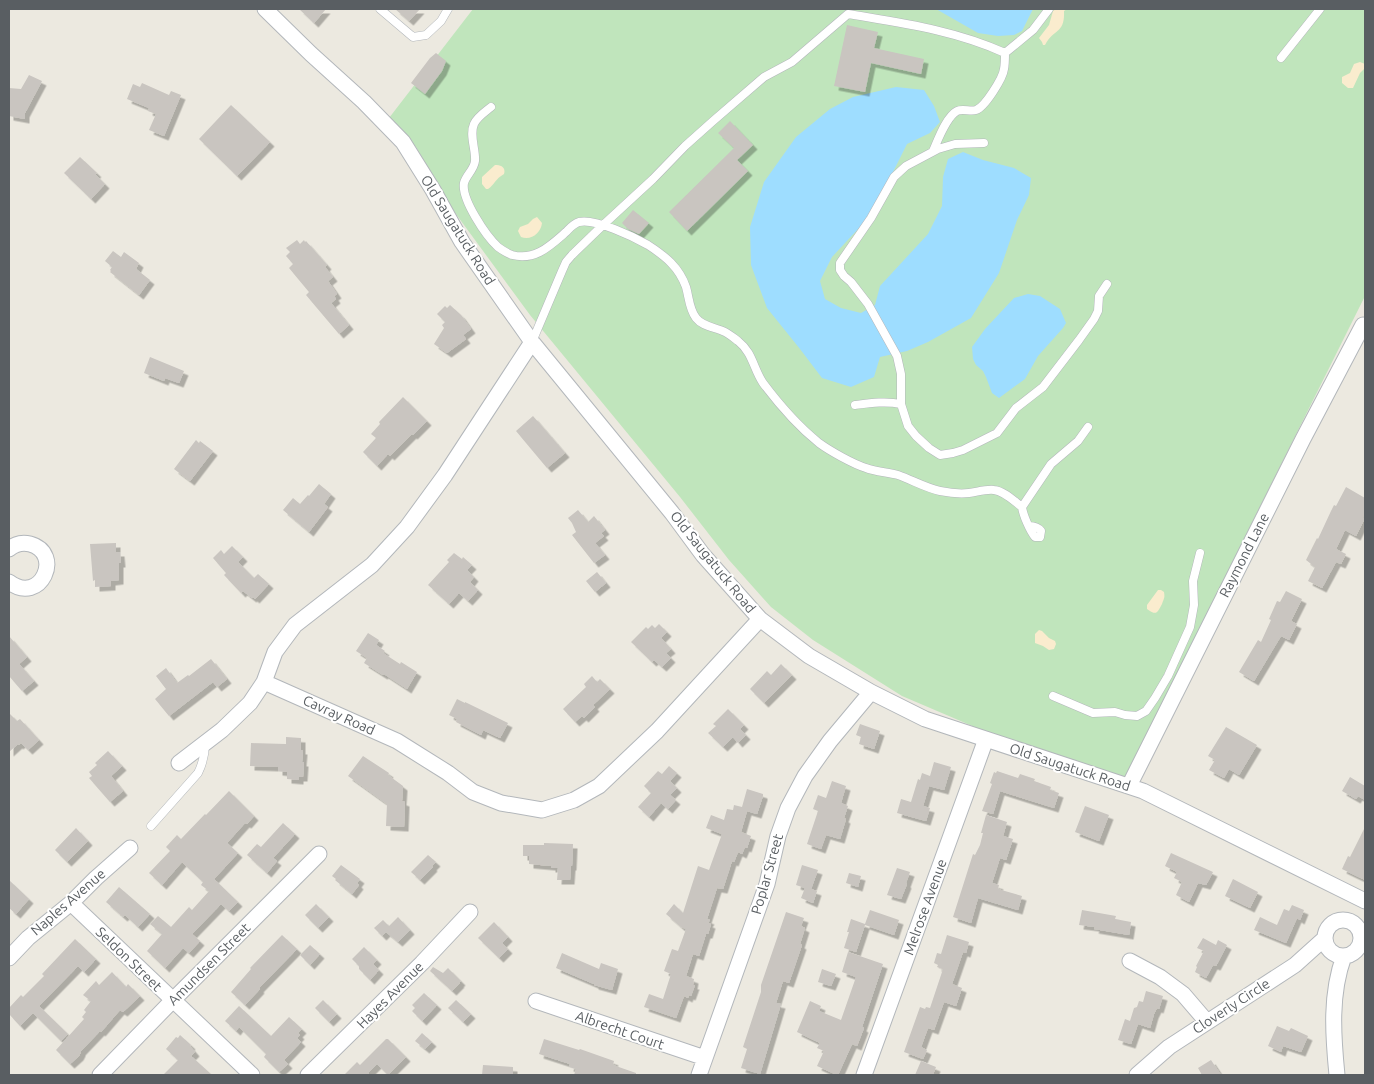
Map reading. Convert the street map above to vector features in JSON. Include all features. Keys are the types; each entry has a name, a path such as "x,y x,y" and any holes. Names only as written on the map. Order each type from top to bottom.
{"street":[{"name":"Old Saugatuck Road","path":"269,10 311,54 364,102 402,142 433,190 462,242 532,342 672,513 703,555 760,620 809,656 871,692 925,719 1143,791 1363,900"},
{"name":"Raymond Lane","path":"1129,786 1298,447 1362,325"},
{"path":"179,762 222,730 250,703 264,682 275,652 295,625 372,565 407,527 444,475 532,342"},
{"path":"9,549 18,544 33,545 40,549 47,563 43,579 30,588 14,586 9,582"},
{"name":"Cavray Road","path":"264,682 397,741 448,772 473,792 501,803 542,810 574,800 598,786 657,731 760,620"},
{"name":"Poplar Street","path":"699,1075 767,884 778,836 788,808 805,776 830,741 871,692"},
{"name":"Melrose Avenue","path":"864,1075 986,739"},
{"name":"Naples Avenue","path":"9,958 28,938 71,903 130,848"},
{"name":"Amundsen Street","path":"100,1075 319,854"},
{"path":"1325,938 1327,947 1338,956 1350,955 1355,951 1359,946 1359,931 1356,926 1349,922 1363,900"},
{"name":"Seldon Street","path":"71,903 252,1075"},
{"name":"Hayes Avenue","path":"308,1075 422,963 470,912"},
{"name":"Cloverly Circle","path":"1137,1075 1169,1047 1294,965 1325,938 1329,927 1337,922 1349,922"},
{"path":"1337,1075 1333,1011 1340,967 1344,956"},
{"path":"1130,961 1160,977 1183,994 1206,1022"},
{"name":"Albrecht Court","path":"536,1001 705,1058"}],"lane":[{"path":"380,9 413,37 426,35 441,21 448,9"},
{"path":"1004,53 1033,30 1049,9"},
{"path":"1281,58 1320,9"},
{"path":"532,342 566,262 685,146 764,77 792,62 848,14 925,27 969,38 1004,53"},
{"path":"933,151 946,122 952,115 958,110 976,110 985,104 1001,79 1004,69 1004,53"},
{"path":"491,107 478,118 473,126 475,165 464,182 464,190 472,210 491,240 506,252 515,256 530,256 542,252 575,224 581,222 620,230 646,244 673,264 686,286 689,302 699,322 725,332 739,342 752,357 758,374 778,401 820,443 866,468 889,472 938,491 966,493 993,490 1000,492 1022,507 1030,526"},
{"path":"984,143 955,144 933,151 906,166 894,177 871,218 840,264 840,270 868,304 897,356 901,374 901,404 908,426 916,436 940,455 953,454 997,433 1016,408 1043,387 1079,340 1094,319 1098,311 1099,296 1107,284"},
{"path":"855,405 880,402 901,404"},
{"path":"1022,507 1051,464 1078,441 1088,427"},
{"path":"1053,696 1093,713 1115,712 1125,716 1137,716 1146,711 1168,676 1190,627 1193,613 1193,581 1200,553"},
{"path":"151,826 198,773 202,764 206,743"}],"green space":[{"path":"473,9 1365,9 1365,296 1125,777 984,731 902,696 813,640 771,607 729,560 680,497 530,315 453,210 416,147 389,118"}],"sand":[{"path":"1056,9 1067,9 1064,11 1063,24 1043,45 1039,38 1049,25 1053,11"},
{"path":"1360,62 1365,64 1365,68 1360,73 1353,88 1348,88 1342,83 1342,77 1350,73 1354,64"},
{"path":"495,165 502,167 504,174 486,189 482,184 482,177"},
{"path":"537,217 542,223 538,233 528,238 521,237 518,231 520,227"},
{"path":"1158,590 1164,592 1164,597 1159,610 1155,613 1147,609 1147,605"},
{"path":"1039,630 1055,641 1054,649 1049,650 1035,643 1035,634"}],"water":[{"path":"936,9 1033,9 1022,31 1014,35 998,36 978,33"},
{"path":"896,87 924,90 934,106 940,122 930,133 907,144 872,214 832,257 820,281 825,299 841,308 861,313 875,305 880,286 928,234 942,206 943,177 948,159 963,152 983,160 1014,168 1031,178 1029,195 1017,220 999,273 971,318 928,342 907,351 880,357 874,377 851,387 822,378 767,308 751,265 750,227 764,182 796,137 830,109 853,97"},
{"path":"1028,294 1040,296 1060,309 1066,323 1038,356 1025,379 999,398 992,393 983,371 976,365 973,359 972,347 985,329 1014,298"}],"building":[{"path":"299,9 326,9 314,23"},
{"path":"395,9 420,9 409,21"},
{"path":"847,25 878,32 874,48 924,59 921,74 871,63 865,92 834,86"},
{"path":"436,53 446,61 442,71 425,94 411,83"},
{"path":"29,75 42,81 25,113 25,119 9,116 9,88 21,89"},
{"path":"142,83 169,95 171,91 181,95 164,136 149,130 156,114 148,111 149,108 127,99 133,84 140,87"},
{"path":"231,105 270,142 237,176 199,139"},
{"path":"730,121 753,145 737,160 748,171 687,231 669,212 734,148 718,133"},
{"path":"80,157 97,173 95,174 105,184 91,199 64,173"},
{"path":"633,210 649,223 639,234 628,229 622,223"},
{"path":"297,240 300,244 304,240 306,241 327,265 325,267 333,277 328,281 337,294 334,296 336,299 331,303 349,325 339,334 306,295 309,292 289,268 293,264 286,256 290,252 286,248"},
{"path":"113,251 121,257 124,252 139,263 136,269 150,280 139,295 110,272 112,267 105,261"},
{"path":"450,305 461,315 471,329 463,335 466,339 447,353 434,344 444,328 442,325 445,322 437,314 445,306 447,308"},
{"path":"150,357 184,371 179,383 165,378 164,381 144,373"},
{"path":"403,397 427,421 390,456 388,454 377,466 363,452 376,438 371,434 380,424 379,422"},
{"path":"533,416 565,453 547,468 516,431"},
{"path":"196,440 213,451 190,481 174,469"},
{"path":"319,484 331,494 324,504 328,507 309,532 283,510 293,498 300,504"},
{"path":"1346,487 1365,498 1364,520 1356,536 1345,530 1336,549 1346,554 1341,564 1336,562 1322,588 1308,581 1315,567 1306,560 1334,505 1336,506"},
{"path":"578,510 588,522 594,516 605,530 601,533 604,536 595,543 605,555 594,563 572,535 576,532 568,518"},
{"path":"116,543 116,552 120,552 121,563 119,563 119,580 111,581 111,586 95,587 90,544"},
{"path":"232,546 243,557 238,562 254,578 258,574 269,584 255,599 243,591 241,593 224,575 226,573 213,558 221,550 224,554"},
{"path":"454,553 462,559 463,557 472,565 467,570 474,577 470,582 478,590 468,601 459,593 449,604 428,585 449,562 447,560"},
{"path":"597,572 606,583 595,592 586,581"},
{"path":"1286,591 1302,599 1291,621 1297,624 1289,640 1281,636 1254,681 1239,672 1258,640 1261,642 1277,601 1280,602"},
{"path":"659,624 667,632 661,638 671,649 666,653 671,658 662,667 654,660 652,662 631,642 646,627 648,629 652,625 655,628"},
{"path":"368,633 379,640 376,645 385,651 383,653 417,672 407,689 364,663 367,658 356,651"},
{"path":"9,636 27,657 19,664 34,681 22,691 9,676"},
{"path":"211,659 227,679 217,687 213,682 169,716 155,699 166,689 156,676 166,668 177,683"},
{"path":"781,664 792,675 764,703 750,689 767,671 771,675"},
{"path":"592,676 597,682 600,679 610,689 593,705 595,707 584,718 582,716 575,722 563,709 586,687 584,684"},
{"path":"457,699 508,723 500,738 483,730 481,735 456,722 457,719 449,715"},
{"path":"728,709 744,725 740,729 746,735 738,743 733,737 723,747 708,733 716,726 713,724"},
{"path":"9,713 17,721 20,719 39,740 28,750 21,743 9,752"},
{"path":"860,724 880,731 874,749 859,744 861,737 856,735"},
{"path":"1226,727 1257,745 1239,775 1229,769 1224,778 1209,770 1215,760 1208,756"},
{"path":"286,737 301,738 302,762 304,762 303,777 299,777 299,780 287,779 287,772 278,771 278,767 250,766 251,743 286,744"},
{"path":"108,751 122,766 111,776 123,791 110,802 89,778 92,776 89,772 97,765 95,763"},
{"path":"363,756 389,773 388,775 403,786 402,801 405,802 404,827 386,826 387,804 348,776"},
{"path":"934,762 951,767 944,790 929,786 923,806 930,808 926,821 897,813 901,799 911,802 918,779 920,780 922,773 930,776"},
{"path":"669,766 677,773 670,781 677,788 670,795 676,800 668,809 661,803 649,817 638,807 651,793 644,786 658,771 662,774"},
{"path":"997,771 1018,778 1020,774 1051,787 1050,790 1059,793 1054,808 1000,791 993,814 982,811 992,784 990,783 994,772 996,773"},
{"path":"1350,777 1365,786 1365,800 1358,796 1356,799 1342,791"},
{"path":"832,781 846,786 841,803 848,806 844,818 846,819 840,839 826,835 821,849 807,844 818,811 813,809 818,795 826,798"},
{"path":"747,789 763,794 763,796 757,814 747,811 741,832 751,836 747,848 745,847 742,854 738,852 734,862 732,861 723,889 717,888 707,919 710,920 708,923 711,924 708,934 706,934 699,956 693,954 686,976 694,979 693,985 695,985 691,996 689,995 688,998 684,996 676,1018 644,1007 649,994 663,999 671,974 664,971 672,949 678,951 686,929 666,914 674,904 683,913 698,866 709,870 722,834 706,828 711,815 724,820 727,809 733,810 734,805 742,807"},
{"path":"229,791 254,816 227,843 238,853 214,879 238,902 229,911 221,904 192,934 200,941 189,953 183,948 165,968 147,951 162,934 150,924 158,916 171,927 189,907 192,910 209,891 201,885 203,882 182,862 162,885 149,873 170,851 166,847 177,835 181,839"},
{"path":"1085,806 1109,815 1099,841 1075,832"},
{"path":"986,815 1007,822 1003,836 1013,839 1006,860 1000,858 992,883 999,885 998,889 1022,896 1018,910 978,898 971,923 953,917 973,854 975,855 980,845"},
{"path":"283,823 295,834 273,858 277,861 267,873 247,855 257,844 261,847"},
{"path":"1365,827 1365,880 1342,869"},
{"path":"76,828 88,841 67,862 55,850"},
{"path":"544,843 573,844 570,880 557,880 558,868 529,864 529,856 523,856 523,845 544,845"},
{"path":"1171,853 1213,872 1206,885 1198,883 1189,902 1176,895 1182,882 1174,878 1177,872 1165,866"},
{"path":"428,855 436,862 420,880 411,872"},
{"path":"341,865 360,879 357,883 359,885 352,894 332,876"},
{"path":"802,865 818,870 811,889 817,891 813,903 801,898 805,888 796,885"},
{"path":"897,868 910,872 901,899 887,895"},
{"path":"849,873 861,876 858,887 846,883"},
{"path":"1233,879 1258,892 1250,908 1225,896"},
{"path":"9,880 29,899 16,914 9,908"},
{"path":"119,887 150,914 138,927 106,902"},
{"path":"316,904 329,917 318,928 305,915"},
{"path":"1292,905 1304,910 1300,920 1297,918 1286,943 1254,930 1260,917 1277,925 1284,909 1289,911"},
{"path":"870,910 899,920 894,935 865,925 856,952 844,948 851,919 865,924"},
{"path":"1082,910 1116,916 1115,919 1131,922 1129,935 1079,925"},
{"path":"786,912 804,918 801,926 805,928 800,944 802,945 789,983 783,981 776,1003 781,1004 760,1074 741,1068 747,1049 743,1047 761,992 761,985"},
{"path":"398,917 410,930 398,942 386,932 382,936 374,928 383,920 389,926"},
{"path":"494,922 508,937 502,943 508,949 499,958 478,938"},
{"path":"282,935 297,949 245,1005 231,992 250,968"},
{"path":"947,935 969,942 966,953 963,952 952,984 962,988 956,1006 944,1002 934,1030 928,1028 921,1047 927,1050 923,1059 904,1052 920,1007 930,1008 943,969 937,967 938,965 934,963 937,953 941,954"},
{"path":"1203,938 1216,945 1218,940 1227,945 1216,966 1213,965 1206,978 1195,972 1204,951 1197,948"},
{"path":"75,939 96,959 84,972 78,966 39,1006 68,1034 61,1041 33,1013 20,1026 9,1014 9,1008 44,976 42,974"},
{"path":"310,945 320,954 310,965 300,955"},
{"path":"364,947 377,960 373,964 379,970 370,980 352,959"},
{"path":"848,952 883,964 857,1046 852,1044 837,1075 817,1066 824,1051 817,1048 820,1043 797,1032 810,1001 821,1006 819,1011 841,1020 856,977 842,972"},
{"path":"562,953 599,969 601,963 618,969 612,990 594,985 556,968"},
{"path":"433,967 443,973 448,968 461,981 460,983 452,991 430,971"},
{"path":"822,969 836,974 831,986 818,982"},
{"path":"112,972 126,987 128,984 140,996 123,1012 120,1010 70,1064 56,1050 84,1019 82,1017 86,1012 84,1010 91,1001 83,995 96,981 99,985"},
{"path":"1146,991 1163,996 1159,1009 1157,1008 1154,1014 1150,1028 1138,1024 1131,1044 1118,1040 1125,1019 1130,1021 1134,1008 1137,1007 1139,1001 1143,1002"},
{"path":"424,993 437,1005 422,1021 412,1011 415,1008 412,1005"},
{"path":"323,1000 337,1014 329,1022 315,1008"},
{"path":"456,1000 471,1014 463,1022 448,1008"},
{"path":"239,1006 271,1036 289,1017 302,1029 298,1033 300,1035 297,1038 301,1042 284,1060 288,1064 279,1072 264,1057 266,1054 239,1027 236,1031 225,1021"},
{"path":"1277,1026 1289,1031 1291,1028 1308,1036 1301,1052 1283,1046 1281,1052 1268,1046"},
{"path":"422,1033 432,1042 425,1049 415,1041"},
{"path":"180,1035 191,1045 195,1052 191,1056 212,1075 163,1075 178,1060 166,1049"},
{"path":"386,1039 406,1057 388,1075 377,1064 368,1073 370,1075 344,1075 357,1062 360,1065"},
{"path":"544,1039 614,1061 613,1065 636,1073 636,1075 574,1075 576,1069 569,1067 570,1064 539,1054"},
{"path":"1211,1060 1221,1075 1202,1075 1198,1068"},
{"path":"921,1061 936,1067 933,1075 915,1075"},
{"path":"483,1065 513,1067 513,1075 482,1075"}]}
